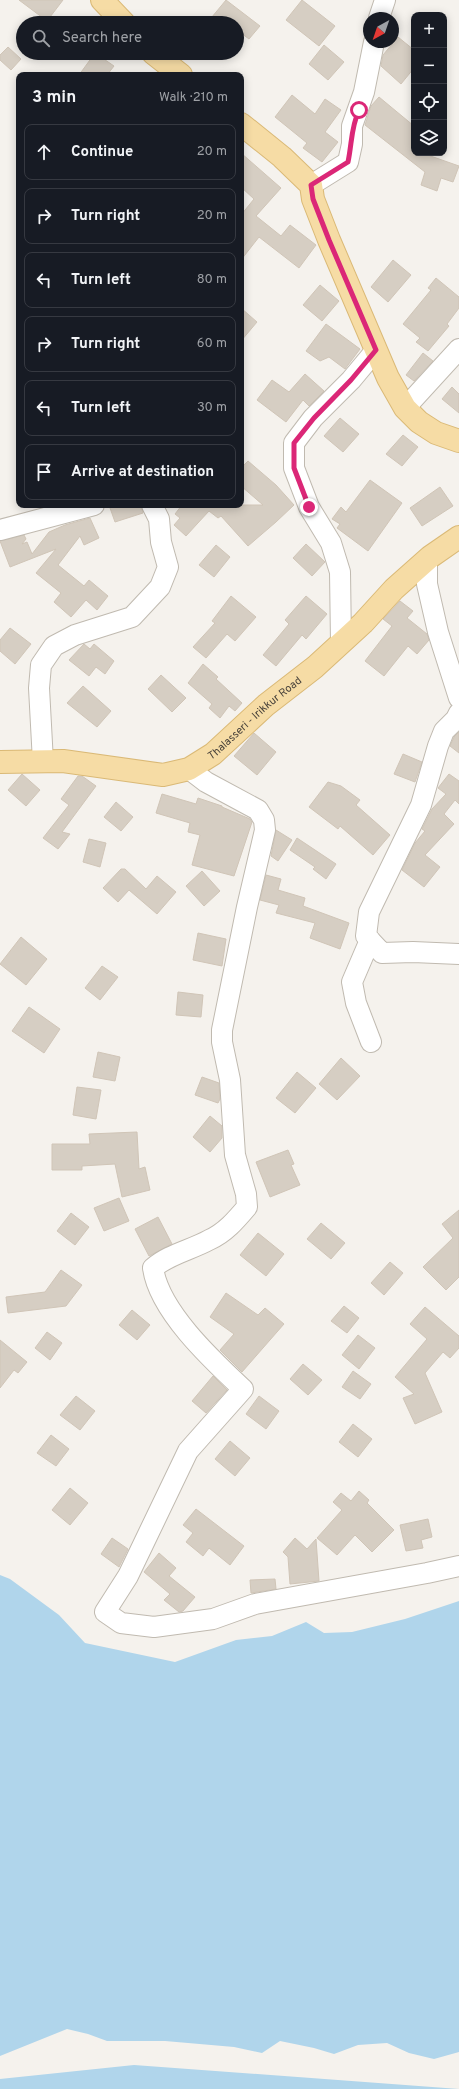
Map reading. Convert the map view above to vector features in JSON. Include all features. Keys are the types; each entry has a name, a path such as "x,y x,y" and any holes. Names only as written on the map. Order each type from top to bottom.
{"main road":[{"path":"102,0 117,16"},
{"path":"162,60 177,72"},
{"path":"244,126 282,157 311,185 313,199 329,240 388,378 406,408 418,422 436,433 459,441"},
{"name":"Thalasseri - Irikkur Road","path":"0,762 63,761 163,775 189,769 213,754 266,705 363,623 394,589 427,560 459,537"}],"street":[{"path":"382,12 385,0"},
{"path":"311,185 348,162 352,144 352,126 364,92 373,48"},
{"path":"406,408 459,349"},
{"path":"341,643 340,572 331,543 309,507 294,468 294,443 314,418 351,380 376,350"},
{"path":"0,530 83,508"},
{"path":"43,762 39,688 41,665 54,646 74,635 132,617 160,587 168,567 161,542 159,519 154,508"},
{"path":"427,560 427,584 438,632 459,698"},
{"path":"459,713 456,719 444,731 421,804 369,912 366,936 382,954 413,952 459,954"},
{"path":"189,769 206,782 249,804 262,814 264,820 265,830 247,907 222,1030 222,1042 230,1080 235,1155 246,1194 247,1208 232,1225 210,1240 162,1260 153,1268 155,1281 167,1304 190,1336 243,1389 188,1451 128,1576 105,1612 121,1623 154,1627 213,1619 255,1604 427,1574 459,1566"},
{"path":"370,940 352,982 356,1003 371,1042"}],"water":[{"path":"0,1575 10,1579 59,1615 85,1643 175,1662 236,1640 272,1636 306,1622 324,1633 352,1632 405,1619 459,1601 459,2052 434,2059 409,2053 387,2043 358,2045 334,2054 280,2041 262,2053 234,2047 165,2041 107,2041 88,2034 67,2029 0,2056"},
{"path":"134,2065 459,2089 0,2089 0,2079"}],"building":[{"path":"19,0 63,0 51,16 40,16"},
{"path":"226,0 260,26 249,39 244,35 244,16 213,16"},
{"path":"302,0 335,26 319,46 286,20"},
{"path":"399,38 411,48 411,72 401,84 381,66 383,55 389,48 399,48"},
{"path":"324,45 344,62 328,80 309,64"},
{"path":"8,47 16,54 16,60 20,60 11,70 0,60 0,55"},
{"path":"90,60 105,60 114,66 109,72 81,72"},
{"path":"292,95 315,114 325,99 341,110 325,132 338,142 322,162 303,148 307,143 275,117"},
{"path":"379,97 411,124 411,156 431,156 459,166 453,182 441,178 437,191 421,185 425,172 365,125 371,106"},
{"path":"244,156 281,188 256,216 281,236 290,225 316,245 299,268 259,237 244,256 244,211 254,199 244,190"},
{"path":"393,260 411,275 388,302 371,287"},
{"path":"436,278 459,297 459,308 447,324 449,326 428,351 416,342 420,338 403,324 431,290 428,288"},
{"path":"320,285 339,301 322,321 303,305"},
{"path":"244,311 257,322 244,337"},
{"path":"326,324 360,349 345,369 329,357 320,361 306,351"},
{"path":"423,353 433,361 414,381 406,375"},
{"path":"305,374 324,391 309,406 303,400 286,422 257,400 272,380 289,392"},
{"path":"452,387 459,394 459,413 442,399"},
{"path":"340,418 359,434 343,452 324,436"},
{"path":"403,435 418,447 402,466 386,454"},
{"path":"248,461 276,485 294,505 248,546 221,516 218,518 209,511 186,536 174,525 180,518 175,514 180,508 244,508 244,505 263,505 244,489 244,465"},
{"path":"370,480 402,503 368,551 337,528 340,524 332,519 341,507 346,512"},
{"path":"440,487 453,506 422,526 410,508"},
{"path":"110,508 142,508 143,513 115,522"},
{"path":"90,518 99,538 84,545 80,536 58,565 84,586 89,580 108,596 97,610 86,600 71,617 54,602 61,593 36,573 56,549 10,567 0,541 24,535 26,539 22,544 27,542 32,554 49,532 65,525"},
{"path":"306,544 325,562 312,576 293,558"},
{"path":"216,545 230,557 214,577 199,565"},
{"path":"231,596 256,617 235,641 227,634 206,658 193,647 215,623 212,621"},
{"path":"306,596 327,614 306,639 302,635 276,666 263,655 289,624 285,620"},
{"path":"400,601 413,611 407,618 427,634 429,640 417,654 408,646 384,676 365,661 392,626 383,619"},
{"path":"10,628 31,644 15,664 0,651 0,640"},
{"path":"84,644 90,649 94,644 114,661 105,674 96,667 89,676 69,660"},
{"path":"203,664 218,677 216,679 242,703 235,711 229,706 220,718 209,708 212,704 188,683"},
{"path":"161,675 186,698 172,712 148,689"},
{"path":"83,686 111,711 97,727 67,703"},
{"path":"459,732 459,753 450,746 454,737"},
{"path":"254,733 276,752 257,775 234,756"},
{"path":"403,754 422,762 415,782 394,774"},
{"path":"22,774 40,790 26,806 8,790"},
{"path":"449,774 459,781 459,804 455,800 444,814 454,824 425,855 440,867 424,887 402,870 415,843 425,831 422,829 432,809 446,794 438,788"},
{"path":"78,776 82,776 96,786 62,832 70,834 58,849 43,838 69,805 61,799"},
{"path":"328,782 341,786 360,800 356,805 390,835 373,855 340,826 338,829 309,807"},
{"path":"162,794 196,804 198,798 222,806 250,819 252,822 234,876 192,865 200,835 188,832 190,823 156,813"},
{"path":"116,802 133,817 121,831 104,817"},
{"path":"276,830 292,840 278,861 271,856"},
{"path":"297,838 336,864 326,879 313,869 315,867 290,850"},
{"path":"89,839 106,843 100,867 83,862"},
{"path":"121,869 125,869 146,889 157,876 176,892 157,914 129,890 118,902 103,888"},
{"path":"202,871 220,891 204,906 186,886"},
{"path":"266,875 281,879 278,890 305,898 303,906 349,923 340,949 310,938 315,923 276,913 279,905 260,900"},
{"path":"198,933 226,939 222,966 193,960"},
{"path":"21,937 47,959 26,985 0,964"},
{"path":"102,966 118,977 100,1000 85,988"},
{"path":"178,992 203,995 201,1017 176,1015"},
{"path":"29,1007 60,1029 44,1053 12,1031"},
{"path":"98,1052 120,1057 115,1081 93,1077"},
{"path":"341,1058 360,1076 337,1100 319,1084"},
{"path":"297,1072 316,1088 295,1113 276,1098"},
{"path":"202,1077 219,1083 220,1099 218,1103 195,1095"},
{"path":"77,1087 101,1090 96,1119 73,1115"},
{"path":"210,1116 222,1126 222,1138 210,1152 193,1137"},
{"path":"137,1132 139,1169 145,1167 150,1190 122,1197 115,1164 82,1166 82,1170 52,1170 52,1144 90,1144 89,1134"},
{"path":"288,1150 294,1164 291,1165 300,1185 270,1197 256,1162"},
{"path":"119,1198 129,1221 104,1231 94,1208"},
{"path":"459,1210 459,1277 446,1290 423,1267 453,1238 442,1224"},
{"path":"71,1213 89,1227 75,1245 57,1231"},
{"path":"158,1217 172,1244 149,1256 135,1229"},
{"path":"321,1223 345,1243 331,1259 307,1239"},
{"path":"258,1233 284,1254 266,1276 240,1255"},
{"path":"390,1262 403,1273 384,1295 371,1283"},
{"path":"61,1270 82,1285 66,1306 8,1313 6,1297 45,1292"},
{"path":"226,1293 258,1315 265,1308 284,1324 242,1372 220,1350 234,1334 210,1317"},
{"path":"344,1306 359,1318 347,1333 331,1321"},
{"path":"425,1307 459,1336 459,1348 450,1358 443,1352 425,1373 442,1412 415,1424 403,1398 414,1394 395,1377 427,1339 410,1324"},
{"path":"132,1310 150,1325 137,1340 119,1325"},
{"path":"47,1332 62,1343 50,1360 35,1348"},
{"path":"358,1335 375,1348 359,1369 342,1355"},
{"path":"0,1340 27,1362 18,1373 14,1370 0,1388"},
{"path":"303,1364 322,1380 308,1395 290,1379"},
{"path":"353,1371 371,1384 360,1399 342,1387"},
{"path":"213,1376 227,1390 206,1413 192,1401"},
{"path":"76,1396 95,1411 80,1430 60,1415"},
{"path":"259,1396 279,1411 266,1429 246,1414"},
{"path":"353,1424 372,1439 358,1457 339,1442"},
{"path":"51,1435 69,1449 56,1466 37,1453"},
{"path":"230,1441 250,1458 235,1476 215,1459"},
{"path":"70,1488 88,1503 70,1525 52,1510"},
{"path":"359,1491 369,1500 367,1503 394,1530 372,1552 355,1535 337,1555 317,1538 342,1510 333,1502 341,1493 351,1501"},
{"path":"196,1509 244,1546 230,1565 209,1548 203,1556 186,1542 193,1533 183,1525"},
{"path":"428,1519 432,1537 421,1540 423,1548 406,1551 400,1525"},
{"path":"112,1538 128,1549 119,1567 101,1554"},
{"path":"295,1538 307,1549 316,1539 319,1581 290,1584 288,1557 283,1552"},
{"path":"159,1553 176,1568 169,1576 195,1597 183,1611 179,1612 164,1600 170,1594 144,1572"},
{"path":"275,1579 276,1589 251,1593 250,1580"}],"route":[{"path":"309,507 294,468 294,443 314,418 351,380 376,350 329,240 313,199 311,185 348,162 352,144 352,126 359,110"}]}
